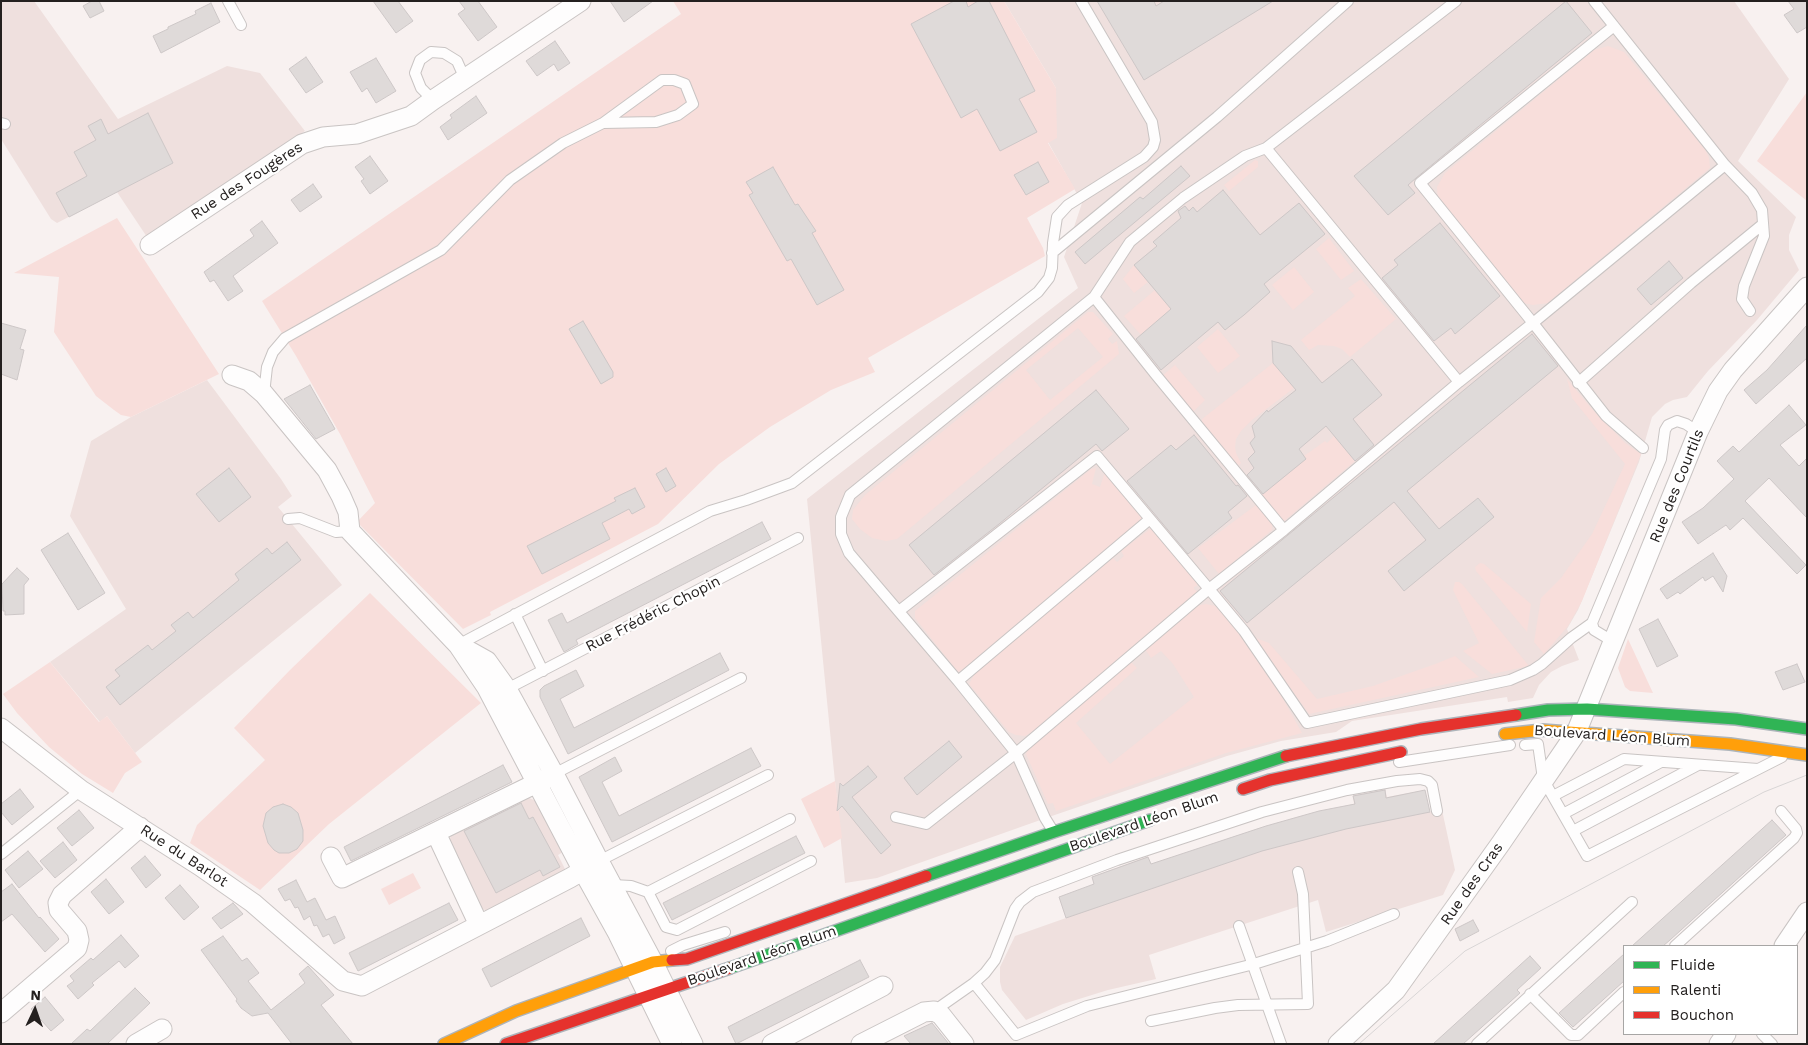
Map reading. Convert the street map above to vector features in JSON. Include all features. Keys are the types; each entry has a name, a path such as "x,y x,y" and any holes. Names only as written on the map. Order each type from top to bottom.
{"main road":[{"name":"Boulevard Léon Blum","path":"444,1044 516,1011 644,965 687,959 1054,832 1278,758 1421,729 1548,710 1581,721 1807,755"},
{"name":"Boulevard Léon Blum","path":"1659,725 1698,727 1736,719"},
{"name":"Boulevard Léon Blum","path":"1498,735 1581,721 1736,719 1807,729"},
{"name":"Boulevard Léon Blum","path":"1581,721 1610,724"},
{"name":"Boulevard Léon Blum","path":"1234,792 1270,780 1434,745"},
{"name":"Boulevard Léon Blum","path":"506,1044 667,990 1161,816"}],"street":[{"name":"Rue des Fougères","path":"150,245 302,144 323,137 357,134 411,116 581,1"},
{"name":"Rue des Courtils","path":"1581,721 1698,432 1724,382 1807,287"},
{"path":"232,374 249,381 264,394 327,470 342,496 348,512 350,531 458,645 500,694 554,774 591,866 613,885 626,931"},
{"path":"500,694 537,782 591,866 644,965 667,990 693,1044"},
{"name":"Rue des Cras","path":"1338,1044 1396,990 1501,843 1581,721"},
{"name":"Rue du Barlot","path":"1,728 81,790 253,903 343,981 362,986 479,925"},
{"path":"331,857 342,878 554,774"},
{"path":"1,1012 77,948 79,940 77,931 59,910 58,903 62,895 140,827"},
{"path":"436,833 479,925 591,866"},
{"path":"1785,945 1807,912"},
{"path":"644,965 649,996 672,1044"},
{"path":"772,1044 883,986"},
{"path":"861,1044 924,1012 934,1011 941,1015 964,1044"},
{"path":"136,1044 162,1029"}],"lane":[{"path":"228,1 242,25"},
{"path":"458,645 710,511 792,483 1038,292 1049,278 1057,217 1068,205 1144,157 1153,147 1155,140 1152,122 1081,1"},
{"path":"1052,253 1217,117 1348,1"},
{"path":"1054,832 1016,753 958,681 849,553 841,534 841,517 850,495 1094,297 1130,242 1183,198 1245,156 1266,148 1456,1"},
{"path":"1594,1 1725,164 1752,193 1762,210 1764,236 1744,286 1742,299 1750,311"},
{"path":"1614,26 1420,183 1533,323 1578,383 1606,416 1643,448"},
{"path":"432,100 421,88 415,73 420,60 432,52 444,53 457,61 465,80"},
{"path":"264,394 267,367 273,352 285,338 442,250 510,180 563,143 603,123 662,80 674,80 685,84 693,104 678,115 656,122 603,123"},
{"path":"1266,148 1459,382"},
{"path":"896,817 926,824 1016,753 1209,589 1284,530 1459,382 1725,164"},
{"path":"1578,383 1691,283 1763,224"},
{"path":"1094,297 1284,530"},
{"path":"899,611 1097,456 1244,630 1307,723 1510,680 1542,664 1570,638 1592,623 1660,459 1665,430 1668,425 1677,421 1686,424 1698,432"},
{"path":"288,519 300,518 336,532 350,531"},
{"path":"958,681 1150,520"},
{"name":"Rue Frédéric Chopin","path":"500,694 798,538"},
{"path":"515,614 543,670"},
{"path":"1592,623 1594,630 1614,642"},
{"path":"554,774 740,678"},
{"path":"1356,762 1383,764 1500,746 1538,744 1544,780 1587,856 1792,752"},
{"path":"1553,796 1624,759 1759,769"},
{"path":"1563,814 1662,762"},
{"path":"1573,831 1699,764"},
{"path":"591,866 768,775"},
{"path":"934,1011 985,973 995,960 1015,909 1020,902 1033,892 1117,860 1262,812 1347,790 1420,779 1428,781 1432,785 1437,811"},
{"path":"1,854 81,790"},
{"path":"1676,945 1794,838 1797,833 1796,829 1781,811"},
{"path":"648,892 790,819"},
{"path":"613,885 631,886 648,892 666,927 677,930 811,860"},
{"path":"1151,1021 1215,1008 1308,1004 1303,894 1298,872"},
{"path":"806,906 834,898 881,893"},
{"path":"1477,1044 1632,902"},
{"path":"974,983 1016,1035 1087,1006 1254,964 1327,941 1394,914"},
{"path":"1239,926 1281,1044"},
{"path":"644,965 683,945 733,929"},
{"path":"1530,994 1571,1035 1578,1035 1623,993"},
{"path":"1763,1035 1772,1044"}],"shaded area":[{"path":"1,1 34,1 118,119 227,66 260,73 305,131 149,240 117,192 57,223 51,219 1,139"},
{"path":"673,1 1004,1 1056,88 1057,138 1048,143 1075,189 1027,218 1043,248 1045,256 868,358 875,372 831,390 770,427 719,464 658,524 490,612 491,615 463,629 357,522 375,503 340,434 296,356 262,301 681,14"},
{"path":"1004,1 1734,1 1789,79 1738,161 1796,217 1789,235 1789,250 1799,270 1757,320 1708,371 1687,397 1665,404 1652,417 1639,462 1578,610 1567,629 1579,660 1551,672 1539,685 1533,698 1508,702 1507,697 1352,721 1336,732 1281,741 1227,756 877,878 845,883 807,499 1078,288 1064,257 1082,203 1048,142 1056,88"},
{"path":"1608,46 1624,52 1705,149 1709,158 1710,168 1548,303 1533,305 1519,302 1438,201 1437,187 1445,173 1594,50"},
{"path":"1807,92 1807,201 1757,161"},
{"path":"1255,160 1258,161 1258,167 1229,191 1224,185"},
{"path":"117,218 219,374 131,417 121,415 96,396 54,332 59,277 14,273"},
{"path":"1329,238 1354,271 1341,280 1316,249"},
{"path":"1134,265 1148,282 1134,293 1123,279"},
{"path":"1294,267 1314,292 1293,310 1272,285"},
{"path":"1361,279 1396,319 1350,357 1342,349 1334,346 1318,345 1309,350 1301,340 1355,296 1348,288"},
{"path":"1155,290 1171,309 1141,335 1124,316"},
{"path":"1088,312 1093,312 1113,334 1108,339 1112,344 1117,341 1119,354 897,539 886,541 872,538 860,529 852,519 853,510 865,495","holes":["1078,328 1103,357 1050,400 1026,370"]},
{"path":"1218,329 1240,356 1218,373 1197,347"},
{"path":"1273,363 1294,388 1252,420 1241,431 1236,439 1235,447 1241,463 1238,466 1202,423 1202,419"},
{"path":"1175,365 1205,400 1192,413 1162,376"},
{"path":"1567,379 1591,408 1625,443 1641,454 1582,601 1568,626 1544,654 1534,642 1541,598 1561,578 1592,534 1625,464 1572,398"},
{"path":"207,380 292,496 278,507 342,585 135,753 107,716 100,722 50,662 126,609 70,516 91,441 131,417"},
{"path":"1334,436 1355,461 1283,522 1261,495 1305,459 1304,456 1325,441 1327,443"},
{"path":"1096,468 1092,484 1100,487 1105,472 1144,519 971,664 958,672 915,618 915,611 1091,469"},
{"path":"1256,505 1272,523 1272,530 1219,574 1198,548"},
{"path":"1150,529 1155,531 1196,581 1197,586 1194,589 1197,591 1196,595 1037,729 1025,736 1009,732 969,684 977,670 1113,558 1117,562 1124,556 1121,551"},
{"path":"1480,563 1484,564 1531,604 1527,632 1476,571 1475,567"},
{"path":"1455,582 1462,584 1529,666 1492,674 1463,651 1479,643 1453,590"},
{"path":"370,593 481,703 329,824 260,890 190,843 197,825 265,760 234,728 290,670"},
{"path":"1206,604 1215,606 1224,613 1266,668 1302,733 1226,753 1056,811 1053,803 1048,804 1026,754 1029,746 1130,661 1137,668 1076,723 1110,764 1194,697 1173,664 1161,651 1151,658 1145,649 1196,606"},
{"path":"1253,637 1269,643 1317,699 1373,686 1455,656 1479,677 1309,714"},
{"path":"1628,639 1653,693 1630,691 1625,687 1618,668"},
{"path":"50,662 99,722 107,716 142,762 125,773 113,793 82,774 49,747 17,713 3,694"},
{"path":"835,781 842,838 824,848 801,799"},
{"path":"1385,789 1387,797 1425,790 1430,812 1442,810 1455,870 1443,895 1326,932 1318,900 1149,955 1156,979 1108,990 1063,1004 1026,1020 1002,990 1000,967 1015,936 1066,918 1059,897 1094,885 1092,877 1148,856 1151,864 1266,826 1319,811 1354,804 1353,795"},
{"path":"527,797 536,801 563,852 558,855 566,871 489,911 478,908 449,844 451,834"},
{"path":"413,873 421,888 389,905 381,889"}],"building":[{"path":"92,1 99,1 104,11 90,18 83,6"},
{"path":"373,1 398,1 413,21 396,33"},
{"path":"459,1 478,1 497,27 478,41 458,14 465,9"},
{"path":"610,1 653,1 624,22"},
{"path":"954,1 966,1 968,7 978,1 989,1 1035,91 1019,99 1037,132 1000,151 977,109 961,118 911,24"},
{"path":"1097,1 1154,1 1156,6 1164,1 1273,1 1144,80"},
{"path":"1566,1 1592,33 1408,185 1415,193 1388,215 1354,176"},
{"path":"1788,1 1807,1 1807,27 1797,33 1784,15 1794,9"},
{"path":"211,3 220,22 161,53 153,36 196,14 195,11"},
{"path":"555,41 570,63 558,71 554,64 537,76 526,61"},
{"path":"306,57 323,82 306,93 289,69"},
{"path":"376,58 396,91 376,103 367,88 362,92 350,72"},
{"path":"476,96 487,113 448,140 440,127 452,118 450,115"},
{"path":"148,113 173,163 69,217 56,193 87,176 74,152 96,140 88,126 101,119 108,134"},
{"path":"370,156 388,181 370,194 361,181 364,179 355,167"},
{"path":"1038,162 1049,182 1026,195 1014,175"},
{"path":"1181,166 1190,176 1085,264 1075,252 1140,197 1143,199"},
{"path":"773,167 795,205 798,204 816,231 812,233 844,290 817,305 791,259 787,261 749,195 753,193 746,182"},
{"path":"313,184 322,197 300,212 291,200"},
{"path":"1223,190 1260,235 1299,203 1325,234 1264,284 1270,292 1244,315 1225,330 1218,322 1161,370 1136,339 1171,309 1134,265 1157,246 1153,242 1181,218 1178,211 1185,206 1189,211 1193,207 1197,212"},
{"path":"262,221 278,243 233,276 243,291 228,301 214,280 210,282 204,272 254,236 250,230"},
{"path":"1440,223 1500,296 1455,334 1451,328 1434,341 1382,278 1398,265 1394,260"},
{"path":"1669,261 1683,278 1651,305 1637,289"},
{"path":"583,321 613,372 613,377 601,384 569,329"},
{"path":"1,323 26,330 20,349 24,350 17,380 1,374"},
{"path":"1807,325 1807,358 1756,404 1744,390 1767,370"},
{"path":"1532,334 1558,366 1407,491 1439,529 1478,498 1494,517 1404,591 1388,571 1426,540 1394,502 1247,623 1220,591"},
{"path":"1272,341 1291,346 1322,383 1352,359 1382,395 1353,419 1374,445 1355,461 1326,426 1299,449 1306,459 1263,494 1247,475 1254,468 1248,459 1255,452 1250,443 1255,437 1252,426 1267,410 1268,412 1296,390 1273,363"},
{"path":"310,385 335,429 316,439 284,399"},
{"path":"1096,390 1129,429 1102,451 1096,444 934,575 909,545"},
{"path":"1789,405 1806,425 1780,445 1799,466 1807,458 1807,518 1769,478 1745,501 1806,565 1797,574 1743,518 1730,530 1726,525 1698,544 1682,522 1703,508 1734,479 1717,461 1733,446 1739,452"},
{"path":"1194,435 1236,486 1238,485 1247,496 1228,512 1232,518 1188,554 1127,481 1171,445 1176,450"},
{"path":"229,468 251,497 219,522 196,494"},
{"path":"666,468 676,486 666,492 656,474"},
{"path":"635,488 645,507 632,514 629,509 602,523 610,539 542,574 527,546 616,501 614,498"},
{"path":"762,522 771,539 576,640 578,644 564,652 548,620 562,613 567,623"},
{"path":"68,533 105,593 78,610 41,550"},
{"path":"287,542 301,560 120,705 106,687 120,676 115,670 148,645 152,650 176,631 171,625 188,612 193,618 239,580 235,574 267,548 272,554"},
{"path":"1713,553 1727,576 1723,592 1713,576 1705,581 1703,577 1680,594 1678,592 1667,599 1660,589"},
{"path":"17,568 29,579 24,585 24,614 5,615 5,611 3,611 2,584"},
{"path":"1658,619 1678,656 1657,667 1639,629"},
{"path":"720,653 729,670 568,754 540,697 540,690 544,686 576,670 584,686 560,699 574,728"},
{"path":"1797,664 1805,682 1783,690 1775,672"},
{"path":"949,741 962,757 917,795 904,778"},
{"path":"751,748 761,766 612,842 579,777 615,757 622,771 602,782 619,816"},
{"path":"503,765 512,782 351,861 344,847"},
{"path":"868,766 877,777 852,797 891,845 881,854 842,806 837,811 840,783 843,786"},
{"path":"20,789 34,807 12,825 1,812 1,804"},
{"path":"1385,790 1386,798 1425,790 1430,812 1346,829 1262,851 1066,918 1059,897 1094,884 1092,877 1148,857 1151,864 1266,826 1319,811 1355,804 1353,796"},
{"path":"521,803 529,819 533,817 560,867 543,876 540,870 496,893 464,831"},
{"path":"283,804 291,807 298,813 303,830 303,841 297,849 289,853 279,853 274,850 268,843 263,826 266,813 273,807"},
{"path":"79,810 94,828 72,846 57,828"},
{"path":"1772,820 1786,835 1664,945 1633,945"},
{"path":"796,836 805,853 672,920 663,903"},
{"path":"63,842 77,860 55,878 40,861"},
{"path":"28,851 43,869 19,888 5,870"},
{"path":"145,856 161,875 146,888 131,868"},
{"path":"106,879 124,902 109,914 91,892"},
{"path":"296,880 307,902 315,898 326,920 335,916 345,938 334,944 329,934 323,937 317,925 314,926 310,916 304,920 298,907 295,908 290,899 285,901 278,889"},
{"path":"12,884 39,918 59,939 45,952 12,914 1,922 1,892"},
{"path":"180,885 199,907 184,920 165,898"},
{"path":"233,903 243,914 221,929 212,918"},
{"path":"449,903 458,920 358,971 349,953"},
{"path":"581,918 590,936 491,987 482,969"},
{"path":"1473,920 1479,931 1460,941 1455,929"},
{"path":"121,935 139,956 125,968 119,961 92,983 94,985 78,999 67,986 74,981 70,976 91,958 93,960"},
{"path":"223,936 242,961 247,958 259,973 248,981 271,1010 305,983 299,974 308,966 334,995 321,1005 353,1044 292,1044 268,1013 252,1016 241,1008 236,1001 237,999 201,950"},
{"path":"1623,955 1623,982 1573,1027 1559,1013"},
{"path":"1530,956 1541,968 1517,990 1520,993 1463,1044 1433,1044"},
{"path":"860,960 869,977 736,1044 728,1027"},
{"path":"135,988 150,1003 107,1044 71,1044 87,1029 90,1031"},
{"path":"45,997 64,1020 51,1031 31,1009"},
{"path":"932,1023 949,1044 911,1044 904,1036"}],"tram line":[{"path":"1359,1044 1465,951 1764,792 1807,775"}],"traffic: fast":[{"path":"1516,715 1548,710 1587,709 1736,719 1807,729"},
{"path":"926,876 1286,756"},
{"path":"730,968 1150,820"}],"traffic: slow":[{"path":"1505,734 1542,730 1730,744 1807,755"},
{"path":"444,1044 516,1011 653,962 672,960"}],"traffic: jam":[{"path":"1286,756 1421,729 1516,715"},
{"path":"1243,789 1270,780 1401,752"},
{"path":"672,960 687,959 926,876"},
{"path":"506,1044 730,968"}]}
